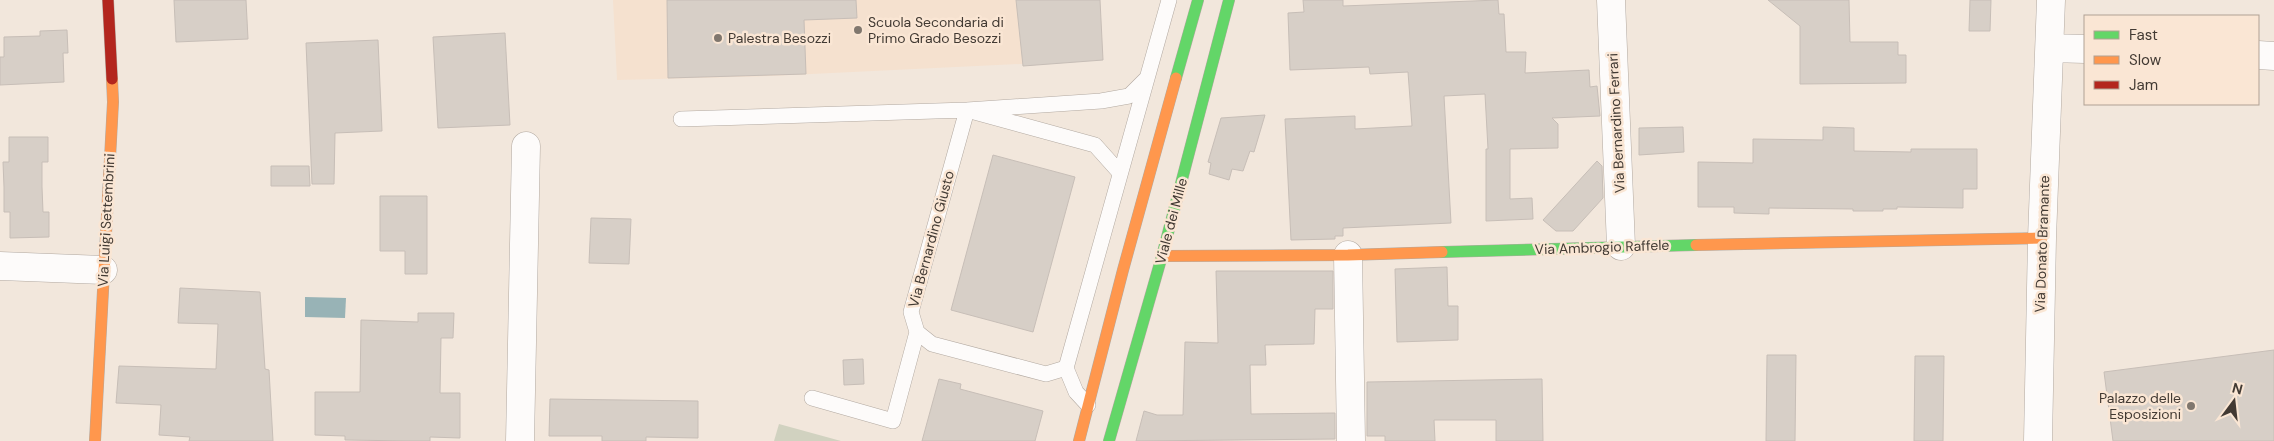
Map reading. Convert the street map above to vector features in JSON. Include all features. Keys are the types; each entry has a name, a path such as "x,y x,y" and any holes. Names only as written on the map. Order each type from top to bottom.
{"street":[{"name":"Via Luigi Settembrini","path":"95,441 102,270 113,102 108,0"},
{"path":"1079,441 1198,0"},
{"name":"Viale dei Mille","path":"1109,441 1162,256 1229,0"},
{"name":"Via Bernardino Ferrari","path":"1610,0 1622,246"},
{"name":"Via Donato Bramante","path":"2038,441 2042,238 2051,0"},
{"path":"2050,48 2084,49"},
{"path":"2259,55 2274,56"},
{"path":"520,441 526,146"},
{"name":"Via Ambrogio Raffele","path":"1162,256 1348,255 1622,246 2042,238"},
{"path":"1348,255 1351,441"},
{"path":"0,266 102,270"}],"lane":[{"path":"1088,405 1076,392 1066,368 1169,0"},
{"path":"681,119 967,110 1120,98 1129,96 1147,78"},
{"path":"967,110 1095,145 1120,173"},
{"name":"Via Bernardino Giusto","path":"917,332 910,312 967,110"},
{"path":"812,398 893,421 917,332 932,344 1046,374 1066,368"}],"shaded area":[{"name":"Scuola Secondaria di Primo Grado Besozzi","path":"613,0 1100,0 1103,60 770,76 617,80"}],"green space":[{"path":"779,424 841,441 774,441"}],"water":[{"path":"305,297 346,298 345,318 305,317"}],"building":[{"path":"174,0 246,0 248,39 176,42"},
{"name":"Palestra Besozzi","path":"667,0 856,0 857,18 804,20 806,74 668,78"},
{"name":"Scuola Secondaria di Primo Grado Besozzi","path":"1016,0 1100,0 1103,60 1023,66"},
{"path":"1303,0 1343,0 1343,6 1498,0 1499,14 1504,14 1506,52 1526,52 1525,73 1589,70 1590,87 1597,86 1600,116 1552,118 1558,124 1558,148 1510,149 1510,199 1532,198 1533,219 1486,221 1486,149 1488,149 1485,94 1444,96 1451,223 1343,228 1343,236 1335,236 1335,239 1291,240 1285,119 1355,116 1355,129 1412,126 1408,72 1370,74 1369,67 1290,70 1288,13 1304,12"},
{"path":"1768,0 1849,0 1850,42 1898,42 1898,55 1906,55 1906,83 1800,84 1800,26"},
{"path":"1970,0 1991,0 1990,31 1969,31"},
{"path":"67,30 68,53 63,53 64,82 0,85 0,57 4,57 4,37 40,36 40,31"},
{"path":"505,33 510,125 438,128 433,37"},
{"path":"378,40 382,131 335,133 334,184 312,184 306,43"},
{"path":"1265,115 1254,152 1250,151 1243,171 1232,169 1229,180 1209,174 1211,163 1208,162 1221,118"},
{"path":"1683,127 1684,152 1639,155 1639,128"},
{"path":"1823,127 1854,128 1854,151 1911,152 1911,149 1977,149 1977,189 1963,189 1963,208 1897,207 1897,209 1883,209 1883,211 1853,211 1853,209 1769,208 1769,214 1734,213 1734,207 1698,207 1698,162 1753,163 1753,139 1823,140"},
{"path":"9,137 48,137 48,162 42,162 42,187 43,212 49,212 49,237 10,238 10,212 4,212 3,162 9,162"},
{"path":"993,155 1075,177 1033,332 951,310"},
{"path":"1597,161 1602,166 1603,198 1573,231 1556,231 1543,220"},
{"path":"271,166 309,166 310,186 271,186"},
{"path":"380,196 427,196 427,274 405,274 405,251 380,251"},
{"path":"591,218 631,219 629,264 589,263"},
{"path":"1447,267 1448,306 1458,306 1458,340 1397,342 1395,269"},
{"path":"1216,271 1333,271 1333,309 1315,309 1314,344 1265,345 1266,365 1250,365 1251,414 1335,413 1335,439 1136,441 1144,411 1157,415 1183,415 1185,342 1218,343"},
{"path":"180,288 260,292 265,369 269,370 273,441 189,441 190,437 159,435 161,405 116,403 119,366 216,369 218,324 178,323"},
{"path":"418,313 454,313 453,338 441,338 440,393 460,393 460,438 430,437 430,441 345,440 345,436 315,435 315,392 360,392 361,320 418,322"},
{"name":"Palazzo delle Esposizioni","path":"2274,350 2274,441 2113,441 2104,372"},
{"path":"1767,355 1796,355 1795,441 1766,441"},
{"path":"1915,356 1944,356 1943,441 1914,441"},
{"path":"863,359 864,384 844,385 843,360"},
{"path":"939,379 961,384 960,389 1043,411 1035,441 922,441"},
{"path":"1542,379 1543,441 1496,441 1496,420 1434,420 1435,441 1385,441 1385,436 1367,436 1367,382"},
{"path":"550,399 698,401 698,438 646,437 646,441 602,441 602,436 549,436"}],"traffic: fast":[{"path":"1176,78 1198,0"},
{"path":"1109,441 1162,256 1229,0"},
{"path":"1442,252 1696,245"}],"traffic: slow":[{"path":"1079,441 1123,270 1176,78"},
{"path":"95,441 113,102 112,79"},
{"path":"1696,245 2042,238"},
{"path":"1162,256 1348,255 1442,252"}],"traffic: jam":[{"path":"108,0 112,79"}],"place":[{"name":"Scuola Secondaria di Primo Grado Besozzi","path":"858,30"},
{"name":"Palestra Besozzi","path":"718,38"},
{"name":"Palazzo delle Esposizioni","path":"2191,406"}]}
